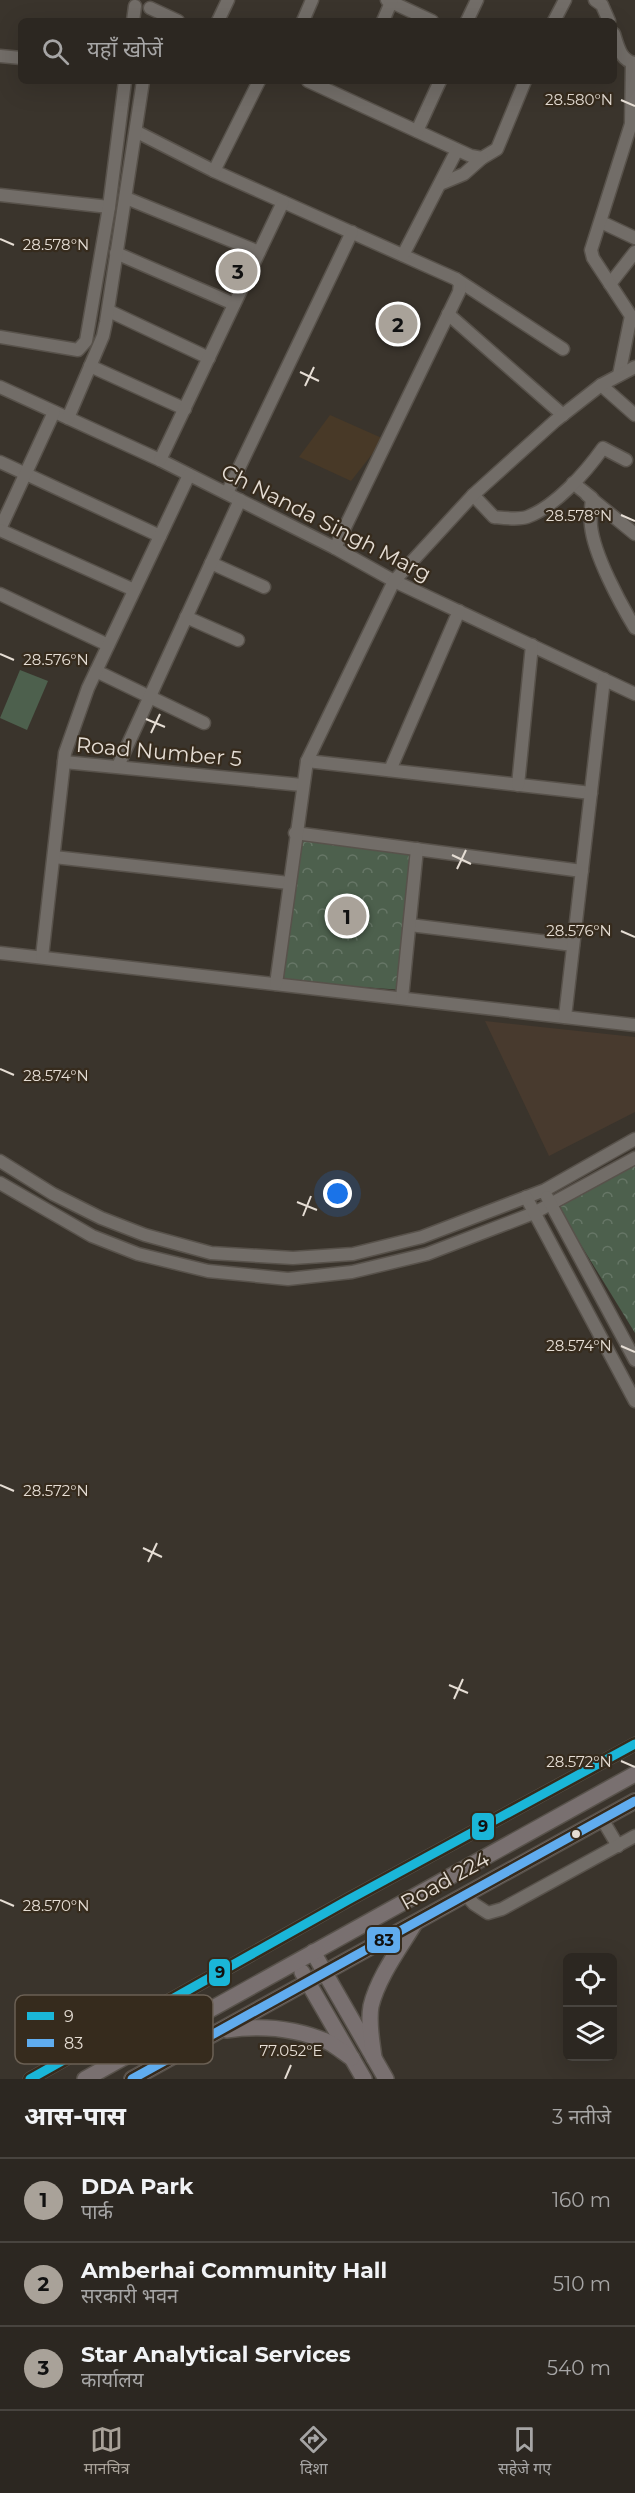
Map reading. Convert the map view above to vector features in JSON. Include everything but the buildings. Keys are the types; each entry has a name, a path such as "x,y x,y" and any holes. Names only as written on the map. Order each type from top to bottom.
{"main road":[{"name":"Road 224","path":"213,2007 635,1774"},
{"name":"Road 224","path":"213,2034 635,1800"},
{"path":"374,2058 370,2027 372,2006 388,1969 417,1921"},
{"path":"313,1952 386,2079"},
{"path":"296,1961 364,2079"},
{"path":"219,2031 269,2027 296,2032 329,2042 352,2058"},
{"name":"Road 224","path":"84,2079 111,2064"},
{"name":"Road 224","path":"132,2079 159,2064"}],"street":[{"path":"219,18 228,0"},
{"path":"304,18 312,0"},
{"path":"468,18 477,0"},
{"path":"556,18 565,0"},
{"path":"595,0 602,5 608,18"},
{"path":"384,18 390,1 426,18"},
{"path":"150,4 173,18"},
{"path":"133,18 135,6"},
{"path":"617,42 626,60 634,63 631,124 592,254 631,316 619,375"},
{"path":"0,56 18,58"},
{"path":"0,337 78,350 86,341 109,207 125,84"},
{"path":"68,418 103,336 109,311 143,84"},
{"path":"214,171 258,84"},
{"path":"315,84 457,150 482,158"},
{"path":"417,131 439,84"},
{"path":"440,184 464,174 482,158 497,150 524,84"},
{"path":"137,132 214,171 456,279 563,349"},
{"path":"403,255 457,150"},
{"path":"0,195 109,207"},
{"path":"126,198 259,252"},
{"path":"160,460 283,202"},
{"path":"601,222 635,238"},
{"path":"227,494 352,232"},
{"path":"610,284 635,252"},
{"path":"116,253 234,304"},
{"path":"335,548 448,314 460,287 456,279"},
{"path":"109,311 209,358"},
{"path":"448,314 563,415"},
{"path":"90,366 185,409"},
{"path":"276,984 295,833 307,761 394,581 473,495 563,415 601,385 635,367"},
{"path":"601,385 635,415"},
{"name":"Ch Nanda Singh Marg","path":"0,387 160,460 335,548 394,581 635,694"},
{"path":"54,411 0,529 134,590"},
{"path":"473,495 494,517 526,518 561,495 591,465 603,448 626,460"},
{"path":"0,462 160,536"},
{"path":"64,762 69,742 96,670 189,475"},
{"path":"573,483 635,534"},
{"path":"587,495 592,498 591,526 600,555 622,607 635,628"},
{"path":"118,766 240,500"},
{"path":"211,563 264,587"},
{"path":"0,594 108,645"},
{"path":"390,770 459,611"},
{"path":"186,617 238,640"},
{"path":"518,785 532,645"},
{"path":"96,670 204,723"},
{"path":"564,1017 604,679"},
{"path":"307,761 591,793"},
{"name":"Road Number 5","path":"42,957 64,762 302,785"},
{"path":"295,833 582,871"},
{"path":"402,998 417,849"},
{"path":"54,857 289,883"},
{"path":"410,925 573,945"},
{"path":"0,953 635,1025"},
{"path":"0,1161 53,1194 100,1218 145,1235 211,1253 293,1258 353,1254 422,1237 545,1190 635,1138"},
{"path":"0,1183 92,1236 138,1254 208,1271 288,1279 352,1272 427,1254 534,1213 635,1158"},
{"path":"545,1190 550,1205 635,1360"},
{"path":"526,1197 635,1401"},
{"path":"179,1995 348,1900 635,1744"},
{"path":"602,1819 618,1846"},
{"path":"465,1894 474,1904 488,1912 502,1909 635,1836"},
{"path":"30,2079 57,2064"}],"shaded area":[{"path":"330,415 384,439 351,481 299,457"},
{"path":"485,1021 635,1037 635,1112 549,1156"}],"green space":[{"path":"20,670 48,681 27,730 0,718"},
{"path":"295,835 413,852 403,990 279,981"},
{"path":"635,1164 635,1333 557,1206"}],"transit line":[{"name":"9","path":"179,1995 348,1900 635,1744"},
{"name":"83","path":"213,2034 635,1801"},
{"name":"9","path":"30,2079 57,2064"},
{"name":"83","path":"132,2079 159,2064"}],"place":[{"name":"Star Analytical Services","path":"238,271"},
{"name":"Amberhai Community Hall","path":"398,324"},
{"name":"DDA Park","path":"347,916"}]}
